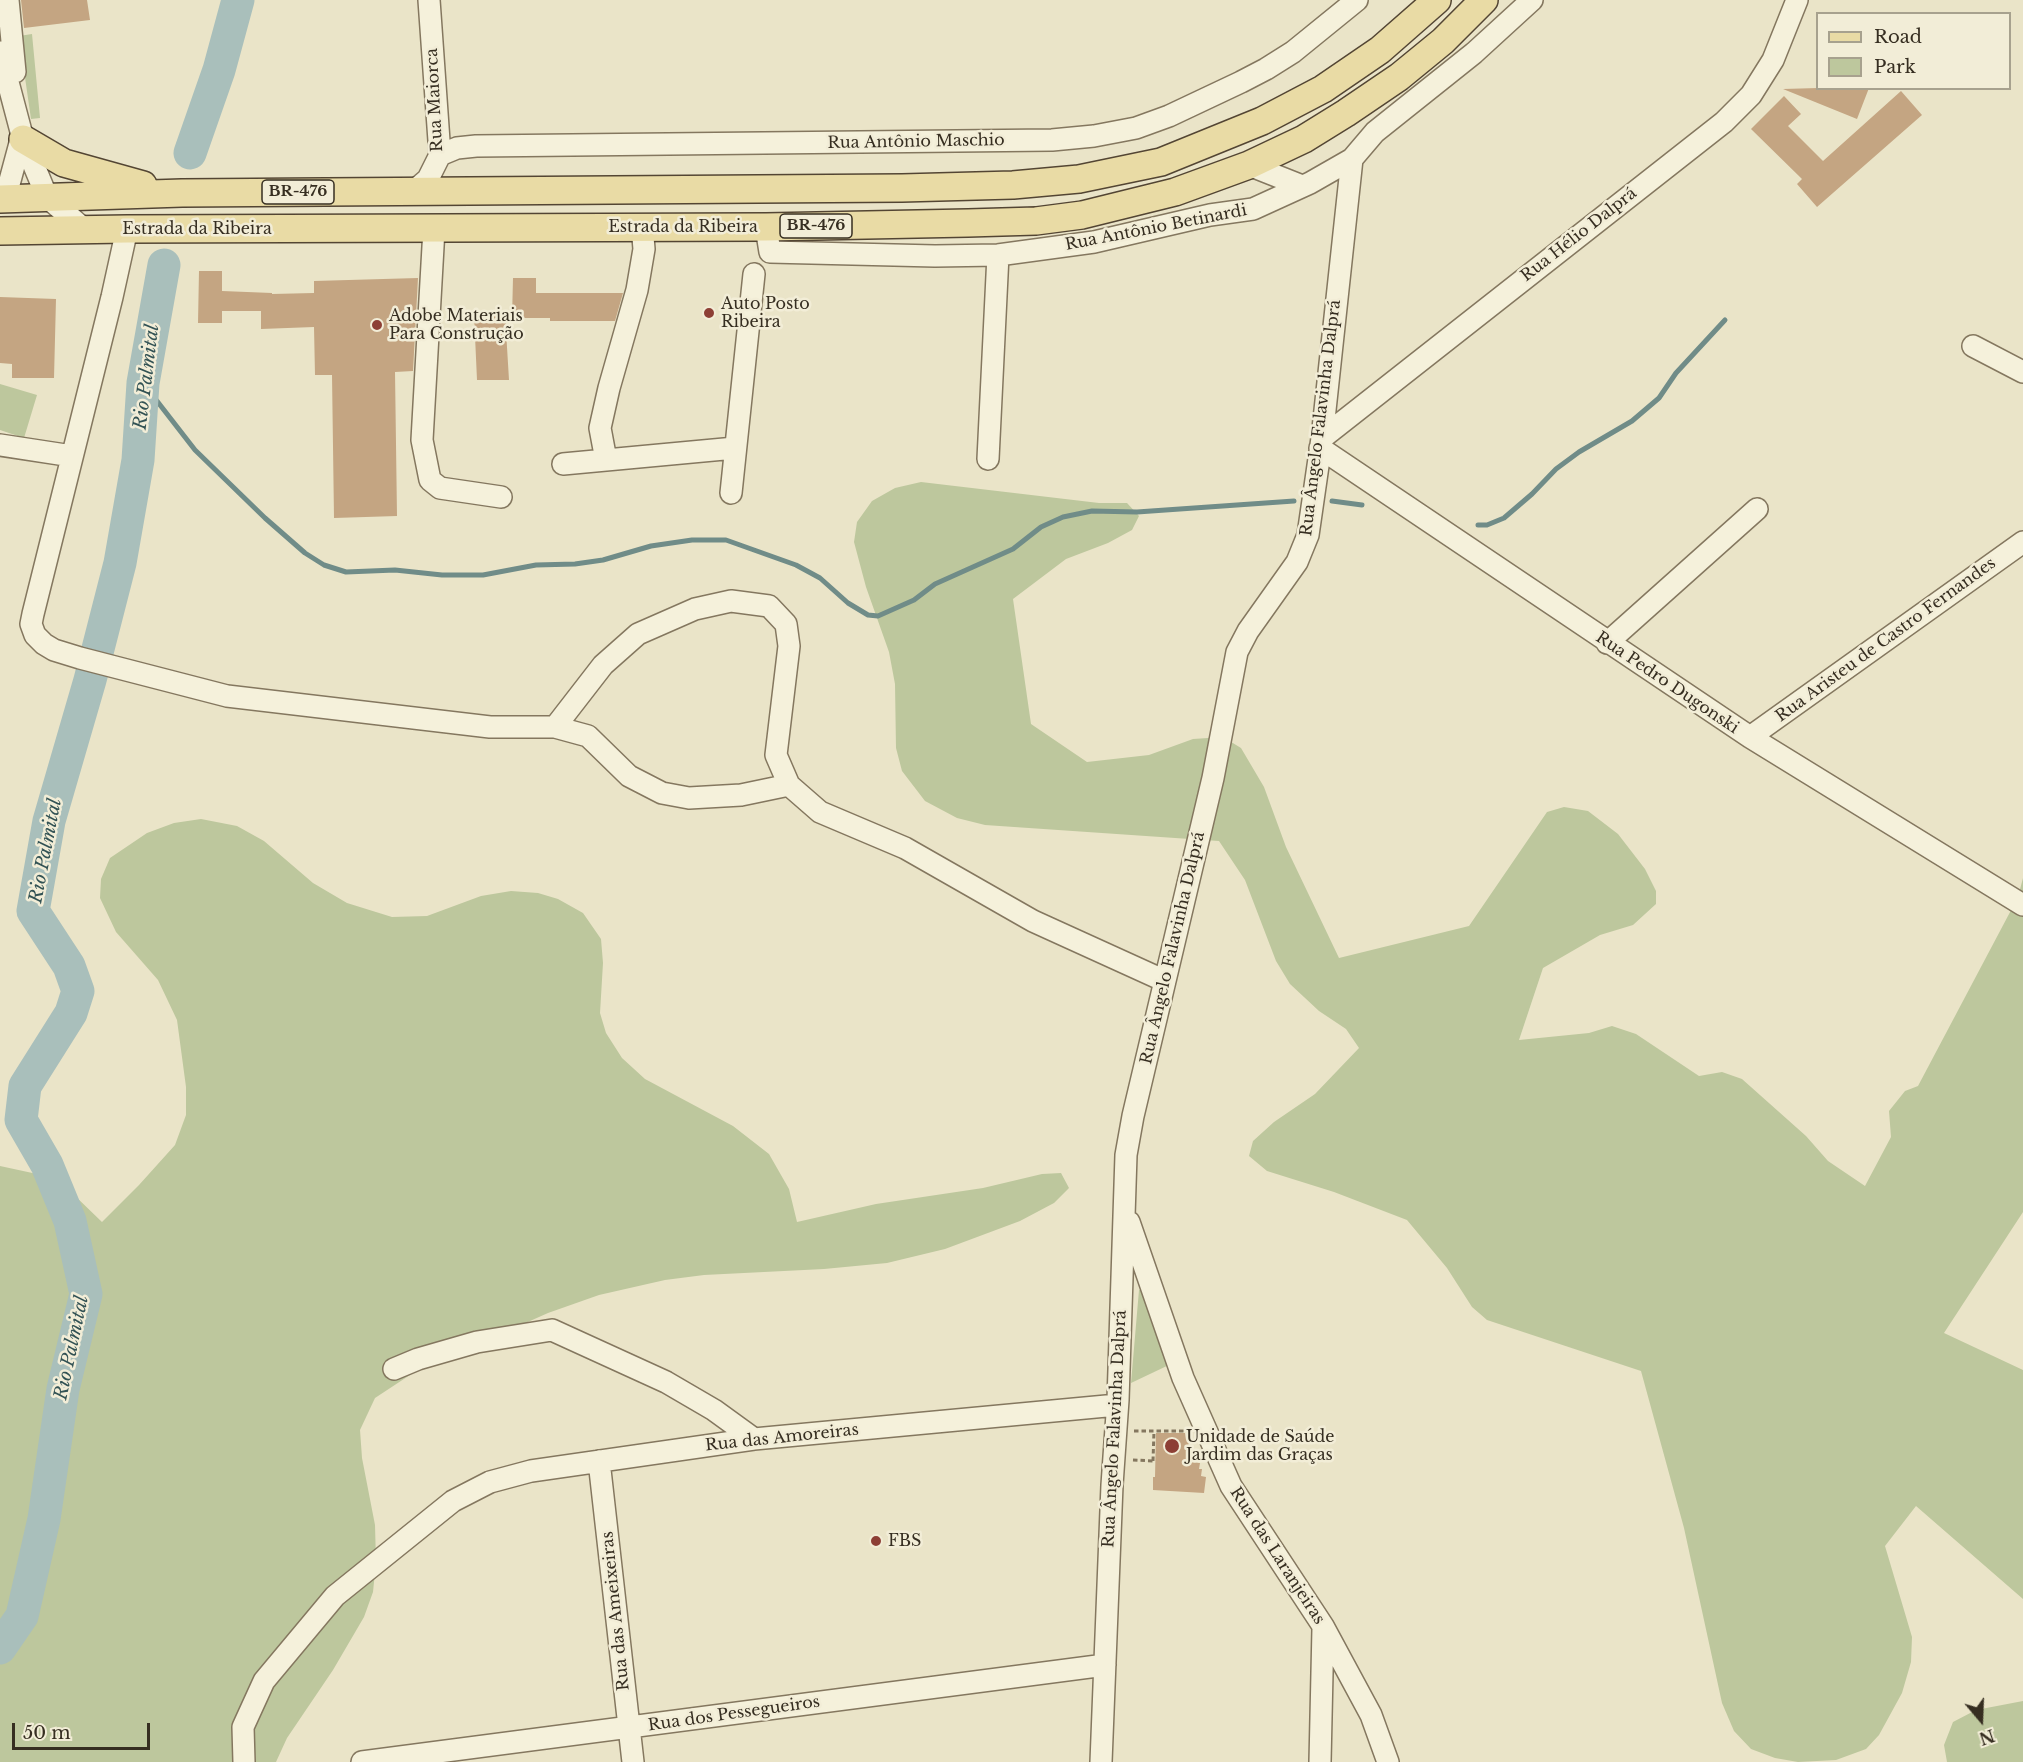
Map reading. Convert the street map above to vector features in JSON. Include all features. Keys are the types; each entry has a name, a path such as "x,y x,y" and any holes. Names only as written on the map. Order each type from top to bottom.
{"main road":[{"name":"Estrada da Ribeira","path":"1,200 182,193 770,190 1045,183 1161,162 1262,121 1323,89 1380,50 1437,0"},
{"name":"Estrada da Ribeira","path":"0,231 766,227 968,223 1082,215 1175,192 1249,165 1313,134 1399,77 1443,41 1484,0"},
{"path":"23,139 64,163 129,182 182,193"}],"street":[{"path":"1,200 23,139 8,0"},
{"name":"Rua Maiorca","path":"414,191 428,179 440,155 429,0"},
{"name":"Rua Antônio Maschio","path":"440,155 457,148 476,146 1052,140 1094,136 1136,128 1169,116 1242,82 1293,52 1357,0"},
{"name":"Rua Antônio Betinardi","path":"766,227 770,252 935,256 998,255 1094,242 1210,215 1253,209 1352,159 1375,132 1474,53 1532,0"},
{"name":"Rua Hélio Dalprá","path":"1321,443 1724,122 1751,94 1773,60 1797,0"},
{"path":"0,52 23,139 47,197 85,230"},
{"path":"0,116 23,139"},
{"path":"0,153 23,139"},
{"name":"Rua Ângelo Falavinha Dalprá","path":"1101,1762 1126,1155 1133,1116 1213,778 1237,652 1248,631 1297,562 1308,535 1321,443 1352,159"},
{"path":"1249,165 1302,186"},
{"path":"606,460 600,428 637,290 644,249 642,226"},
{"path":"127,229 32,624 35,635 44,644 54,650 113,668 238,698 490,727 555,727 588,736 629,776 662,794 689,798 741,795 789,785"},
{"path":"434,229 422,440 430,480 440,489 501,497"},
{"path":"988,459 998,255"},
{"path":"730,493 754,274"},
{"path":"1973,346 2023,372"},
{"name":"Rua Pedro Dugonski","path":"1321,443 1607,643 1750,737 2023,905"},
{"path":"0,445 72,456"},
{"path":"563,464 735,448"},
{"path":"1607,643 1757,509"},
{"name":"Rua Aristeu de Castro Fernandes","path":"1750,737 2023,542"},
{"path":"555,727 603,665 638,634 695,609 731,601 769,606 786,624 789,646 776,755 789,785 820,812 905,848 1033,921 1165,981"},
{"name":"Rua das Laranjeiras","path":"1125,1211 1183,1378 1231,1486 1323,1626 1371,1715 1388,1762"},
{"path":"394,1369 418,1359 477,1342 552,1330 666,1382 714,1410 754,1439"},
{"name":"Rua das Amoreiras","path":"244,1762 243,1727 264,1681 335,1596 453,1501 490,1482 531,1471 754,1439 1117,1405"},
{"name":"Rua das Ameixeiras","path":"599,1461 633,1762"},
{"path":"1320,1762 1323,1626"},
{"name":"Rua dos Pessegueiros","path":"362,1762 1105,1665"}],"path":[{"path":"1116,1431 1186,1431 1190,1435 1190,1462"},
{"path":"1153,1461 1154,1431"}],"green space":[{"path":"32,34 40,118 31,119 19,36"},
{"path":"0,384 37,395 24,438 0,430"},
{"path":"921,482 1099,503 1127,503 1139,516 1132,530 1108,543 1066,559 1013,599 1031,724 1087,762 1149,755 1193,739 1223,737 1241,748 1264,787 1286,847 1339,958 1469,926 1547,812 1564,807 1588,811 1618,834 1645,869 1656,891 1656,904 1633,925 1600,935 1543,968 1519,1040 1589,1033 1612,1026 1636,1034 1699,1076 1722,1072 1742,1079 1806,1136 1828,1161 1865,1186 1891,1137 1889,1111 1905,1091 1918,1086 2018,897 2023,878 2023,1212 1944,1333 2023,1370 2023,1599 1916,1506 1885,1546 1912,1637 1911,1662 1902,1693 1879,1735 1866,1749 1836,1760 1798,1762 1775,1758 1751,1749 1734,1731 1722,1703 1684,1528 1641,1371 1487,1320 1472,1307 1447,1268 1407,1220 1334,1192 1267,1171 1249,1156 1253,1141 1274,1122 1315,1094 1359,1048 1346,1029 1319,1011 1290,984 1276,961 1245,880 1219,841 985,825 957,818 925,801 902,771 896,748 895,684 889,652 866,587 854,542 857,522 872,501 895,488"},
{"path":"201,819 237,826 264,841 313,883 347,903 392,917 427,916 481,896 511,891 538,893 558,899 583,913 601,939 603,963 600,1013 606,1033 622,1058 645,1079 733,1126 769,1154 789,1189 797,1222 876,1204 983,1188 1042,1174 1061,1173 1069,1188 1054,1203 1020,1221 945,1249 887,1263 824,1269 704,1275 665,1280 599,1295 548,1313 413,1373 375,1398 360,1430 362,1458 375,1525 376,1562 373,1592 364,1617 333,1670 287,1738 276,1762 0,1762 0,1166 37,1174 72,1193 102,1222 175,1145 186,1115 186,1087 177,1020 158,980 116,932 100,898 101,879 110,858 147,833 174,823"},
{"path":"1139,1290 1146,1290 1171,1364 1131,1383"},
{"path":"2023,1701 2023,1762 1947,1762 1944,1745 1953,1722 1976,1710"}],"building":[{"path":"21,0 87,0 90,20 24,28"},
{"path":"1816,88 1816,90 1868,90 1857,119 1783,89"},
{"path":"1901,91 1922,115 1817,207 1797,184 1802,179 1751,129 1784,96 1801,114 1788,126 1823,161"},
{"path":"199,271 222,271 222,291 272,294 314,293 314,281 418,278 413,371 395,372 397,516 334,518 332,375 315,375 314,327 261,329 261,311 222,311 222,323 198,323"},
{"path":"513,278 536,278 536,293 623,293 615,321 550,321 550,318 512,318"},
{"path":"0,297 56,299 54,378 12,378 12,364 0,363"},
{"path":"474,314 505,314 509,380 477,380"},
{"path":"1156,1433 1185,1433 1186,1438 1189,1439 1187,1462 1200,1463 1201,1476 1206,1477 1204,1493 1153,1490"}],"waterway":[{"name":"Rio Palmital","path":"190,153 219,70 238,0"},
{"name":"Rio Palmital","path":"0,1648 22,1616 44,1519 63,1389 86,1294 70,1221 47,1165 21,1120 25,1086 71,1013 78,991 69,966 33,911 49,821 90,680 120,563 138,460 143,383 164,265"},
{"path":"1478,525 1487,525 1504,518 1556,469 1579,452 1632,421 1659,398 1676,373 1725,320"},
{"path":"143,383 195,450 265,518 305,553 324,565 346,572 395,570 442,575 483,575 536,565 575,564 603,560 651,546 692,540 726,540 796,565 820,578 848,603 868,615 878,616 914,600 935,584 1013,549 1041,527 1063,517 1092,511 1137,512 1294,501"},
{"path":"1332,501 1362,505"}],"place":[{"name":"Auto Posto Ribeira","path":"709,313"},
{"name":"Adobe Materiais Para Construção","path":"377,325"},
{"name":"Unidade de Saúde Jardim das Graças","path":"1172,1446"},
{"name":"FBS","path":"876,1541"}]}
